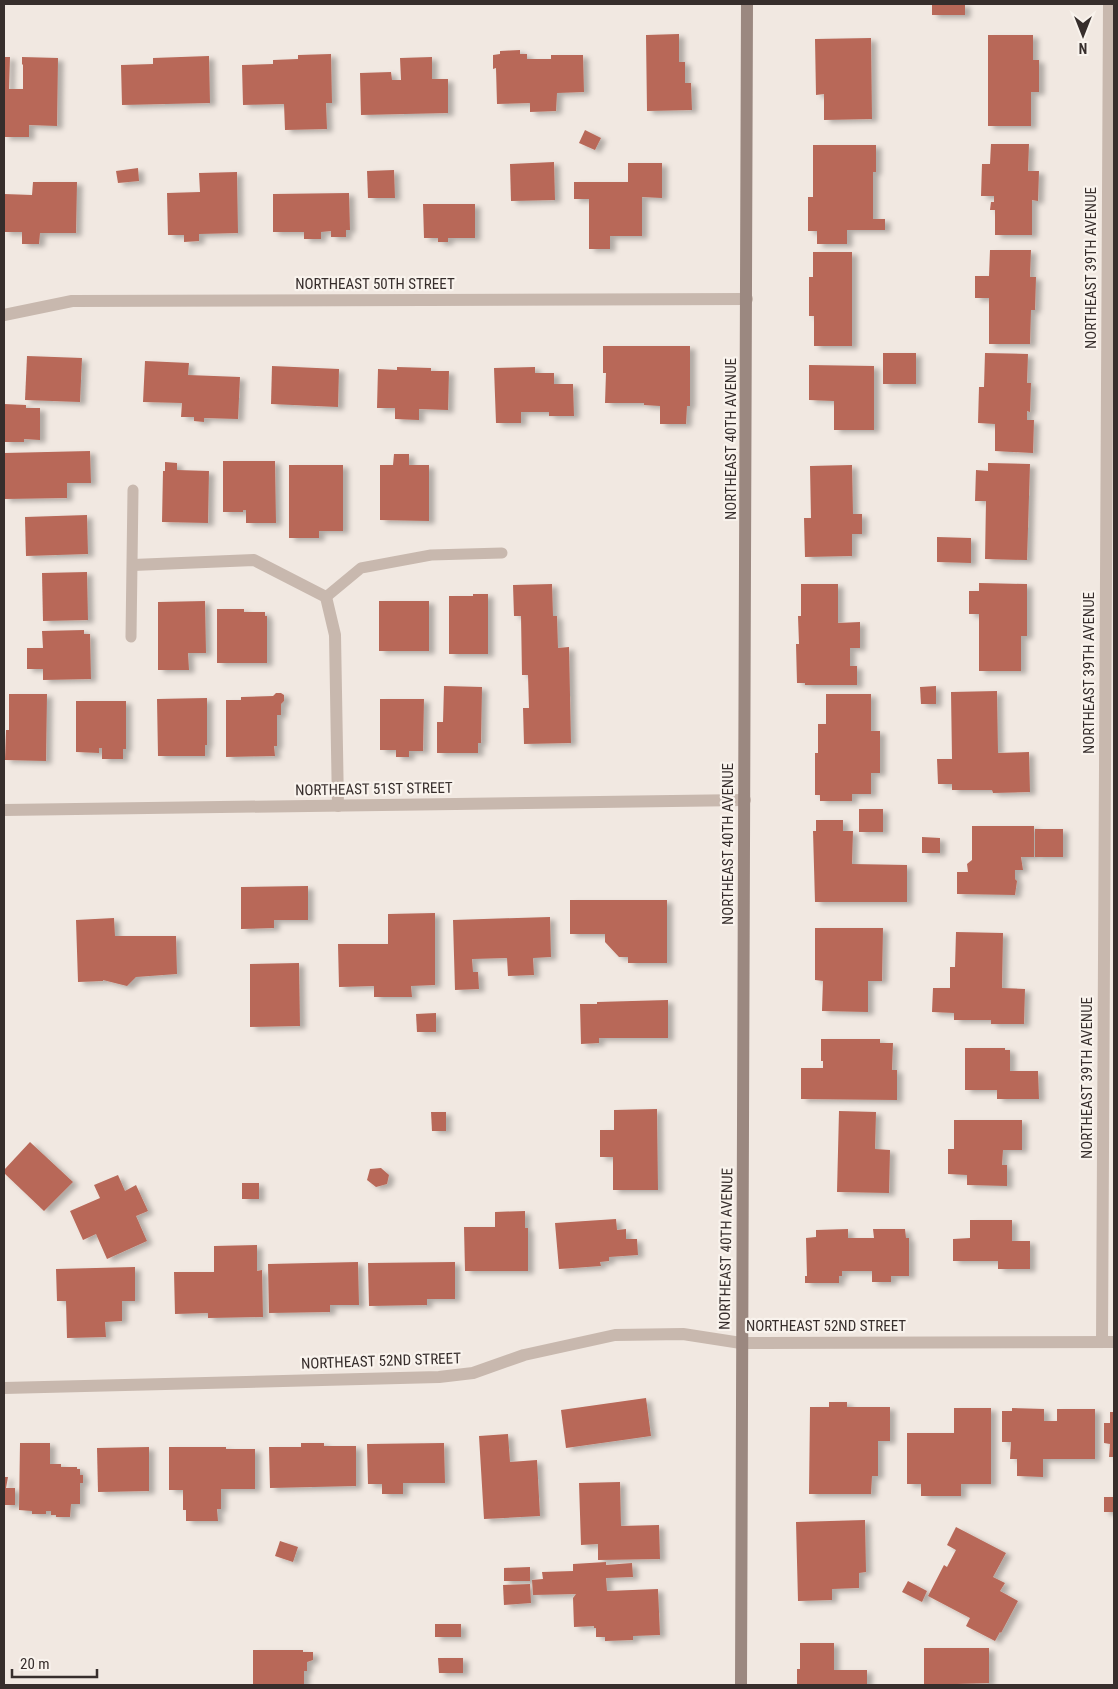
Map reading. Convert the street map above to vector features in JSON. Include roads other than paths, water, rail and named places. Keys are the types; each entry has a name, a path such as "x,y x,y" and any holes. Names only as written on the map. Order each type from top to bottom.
{"street":[{"name":"NORTHEAST 40TH AVENUE","path":"741,1685 747,4"},
{"name":"NORTHEAST 39TH AVENUE","path":"1108,4 1108,1342"},
{"name":"NORTHEAST 50TH STREET","path":"4,315 72,301 747,299"},
{"path":"133,565 254,560 326,597 334,635 338,806"},
{"name":"NORTHEAST 51ST STREET","path":"4,810 745,800"},
{"name":"NORTHEAST 52ND STREET","path":"4,1388 439,1377 473,1373 524,1355 615,1335 683,1334 741,1343 1108,1342"}],"lane":[{"path":"131,637 134,490"},
{"path":"326,597 361,568 431,555 502,553"}]}
